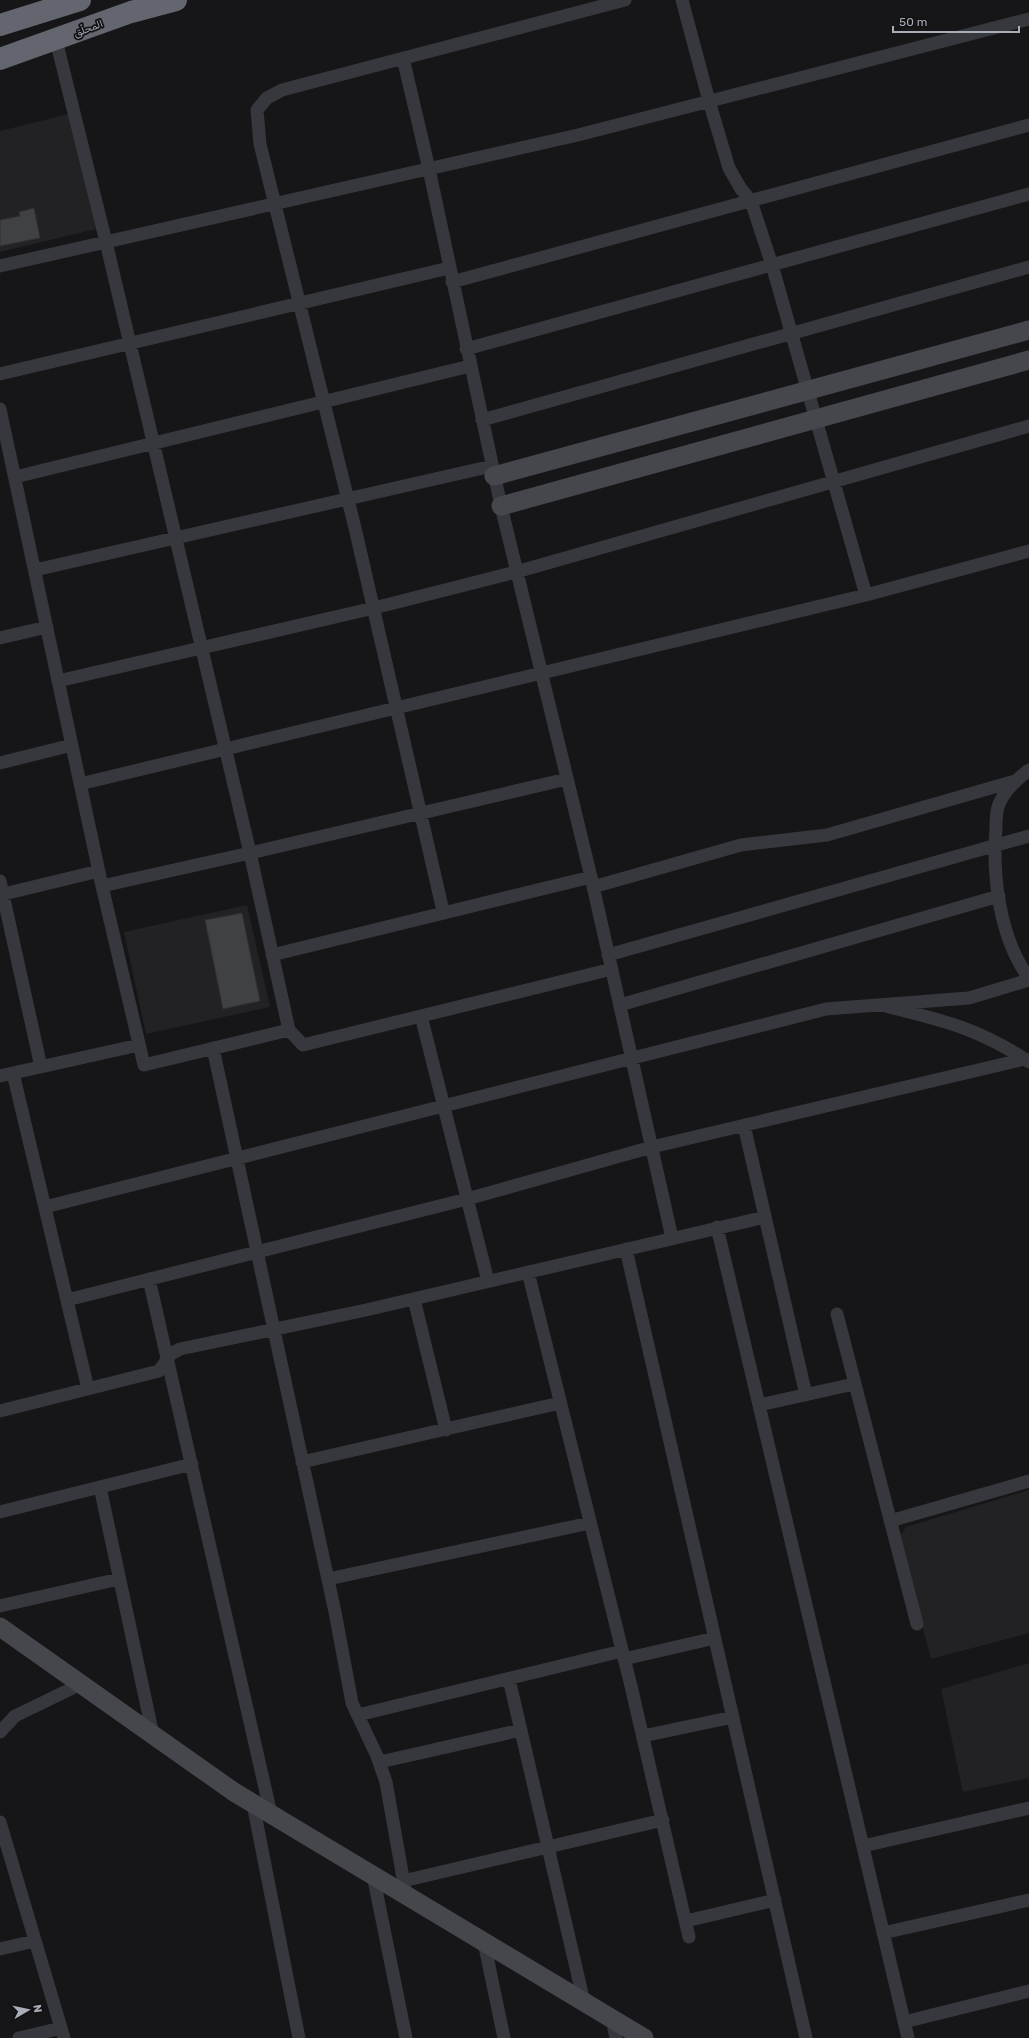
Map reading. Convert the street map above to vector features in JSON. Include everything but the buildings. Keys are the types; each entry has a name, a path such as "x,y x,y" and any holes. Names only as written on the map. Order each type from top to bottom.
{"highway":[{"path":"0,26 80,0"},
{"name":"المحلّق","path":"0,60 131,12 176,0"}],"street":[{"path":"443,912 374,608 260,144 257,124 257,110 267,98 282,90 625,0"},
{"path":"682,0 709,101 729,168 751,201 772,265 866,595"},
{"path":"0,266 578,135 1029,19"},
{"path":"56,40 106,242 226,750 289,1030 303,1045 612,968"},
{"path":"403,58 429,169 466,349 516,572 592,882 672,1238"},
{"path":"452,282 1029,124"},
{"path":"466,349 1029,194"},
{"path":"482,420 1029,267"},
{"path":"0,374 449,268"},
{"path":"35,570 348,499 493,471 808,391 1029,330"},
{"path":"501,506 1029,360"},
{"path":"15,477 470,366"},
{"path":"0,409 102,886 144,1064 289,1030"},
{"path":"58,680 374,608 516,572 1029,426"},
{"path":"80,784 866,595 1029,551"},
{"path":"0,638 47,626"},
{"path":"0,763 72,745"},
{"path":"45,1207 826,1009 969,998 1029,979 1019,965 1002,918 994,846 998,807 1015,781 1029,770"},
{"path":"102,886 567,779"},
{"path":"272,955 443,912 592,882 740,845 827,835 1015,781"},
{"path":"608,955 1029,836"},
{"path":"1,895 99,871"},
{"path":"0,881 1,895 41,1067"},
{"path":"620,1005 999,896"},
{"path":"878,1004 946,1021 979,1033 1027,1061"},
{"path":"421,1016 488,1281"},
{"path":"88,1389 45,1207 6,1074 139,1045"},
{"path":"213,1048 328,1579 352,1703 380,1762 386,1782 404,1888"},
{"path":"66,1300 467,1199 652,1147 1027,1061"},
{"path":"744,1125 806,1395"},
{"path":"0,1411 159,1371 171,1354 180,1349 414,1299 765,1216"},
{"path":"717,1228 908,2038"},
{"path":"626,1249 806,2038"},
{"path":"528,1272 643,1736 689,1936"},
{"path":"150,1279 271,1814"},
{"path":"414,1299 446,1430"},
{"path":"837,1314 917,1624"},
{"path":"759,1405 854,1384"},
{"path":"302,1462 560,1403"},
{"path":"0,1512 192,1464"},
{"path":"890,1521 1029,1481"},
{"path":"100,1487 153,1735"},
{"path":"328,1579 590,1523"},
{"path":"0,1606 119,1578"},
{"path":"0,1627 254,1804 373,1875 404,1888 484,1942 644,2038"},
{"path":"358,1715 509,1679 623,1655 715,1638"},
{"path":"509,1679 584,2002"},
{"path":"0,1732 15,1716 81,1684"},
{"path":"643,1736 733,1716"},
{"path":"380,1762 521,1730"},
{"path":"254,1804 299,2038"},
{"path":"863,1846 1029,1808"},
{"path":"404,1888 548,1847 662,1820"},
{"path":"0,1822 3,1845 35,1941 62,2033 19,2038"},
{"path":"373,1875 406,2038"},
{"path":"686,1921 775,1900"},
{"path":"883,1933 1029,1900"},
{"path":"0,1949 35,1941"},
{"path":"484,1942 504,2038"},
{"path":"904,2022 1029,1991"},
{"path":"612,2019 616,2038"}],"shaded area":[{"path":"69,114 96,229 0,252 0,131"},
{"path":"247,905 270,1007 146,1034 124,932"},
{"path":"1029,1490 1029,1633 931,1659 899,1538 906,1527"},
{"path":"1029,1663 1029,1778 963,1792 941,1689"}]}
